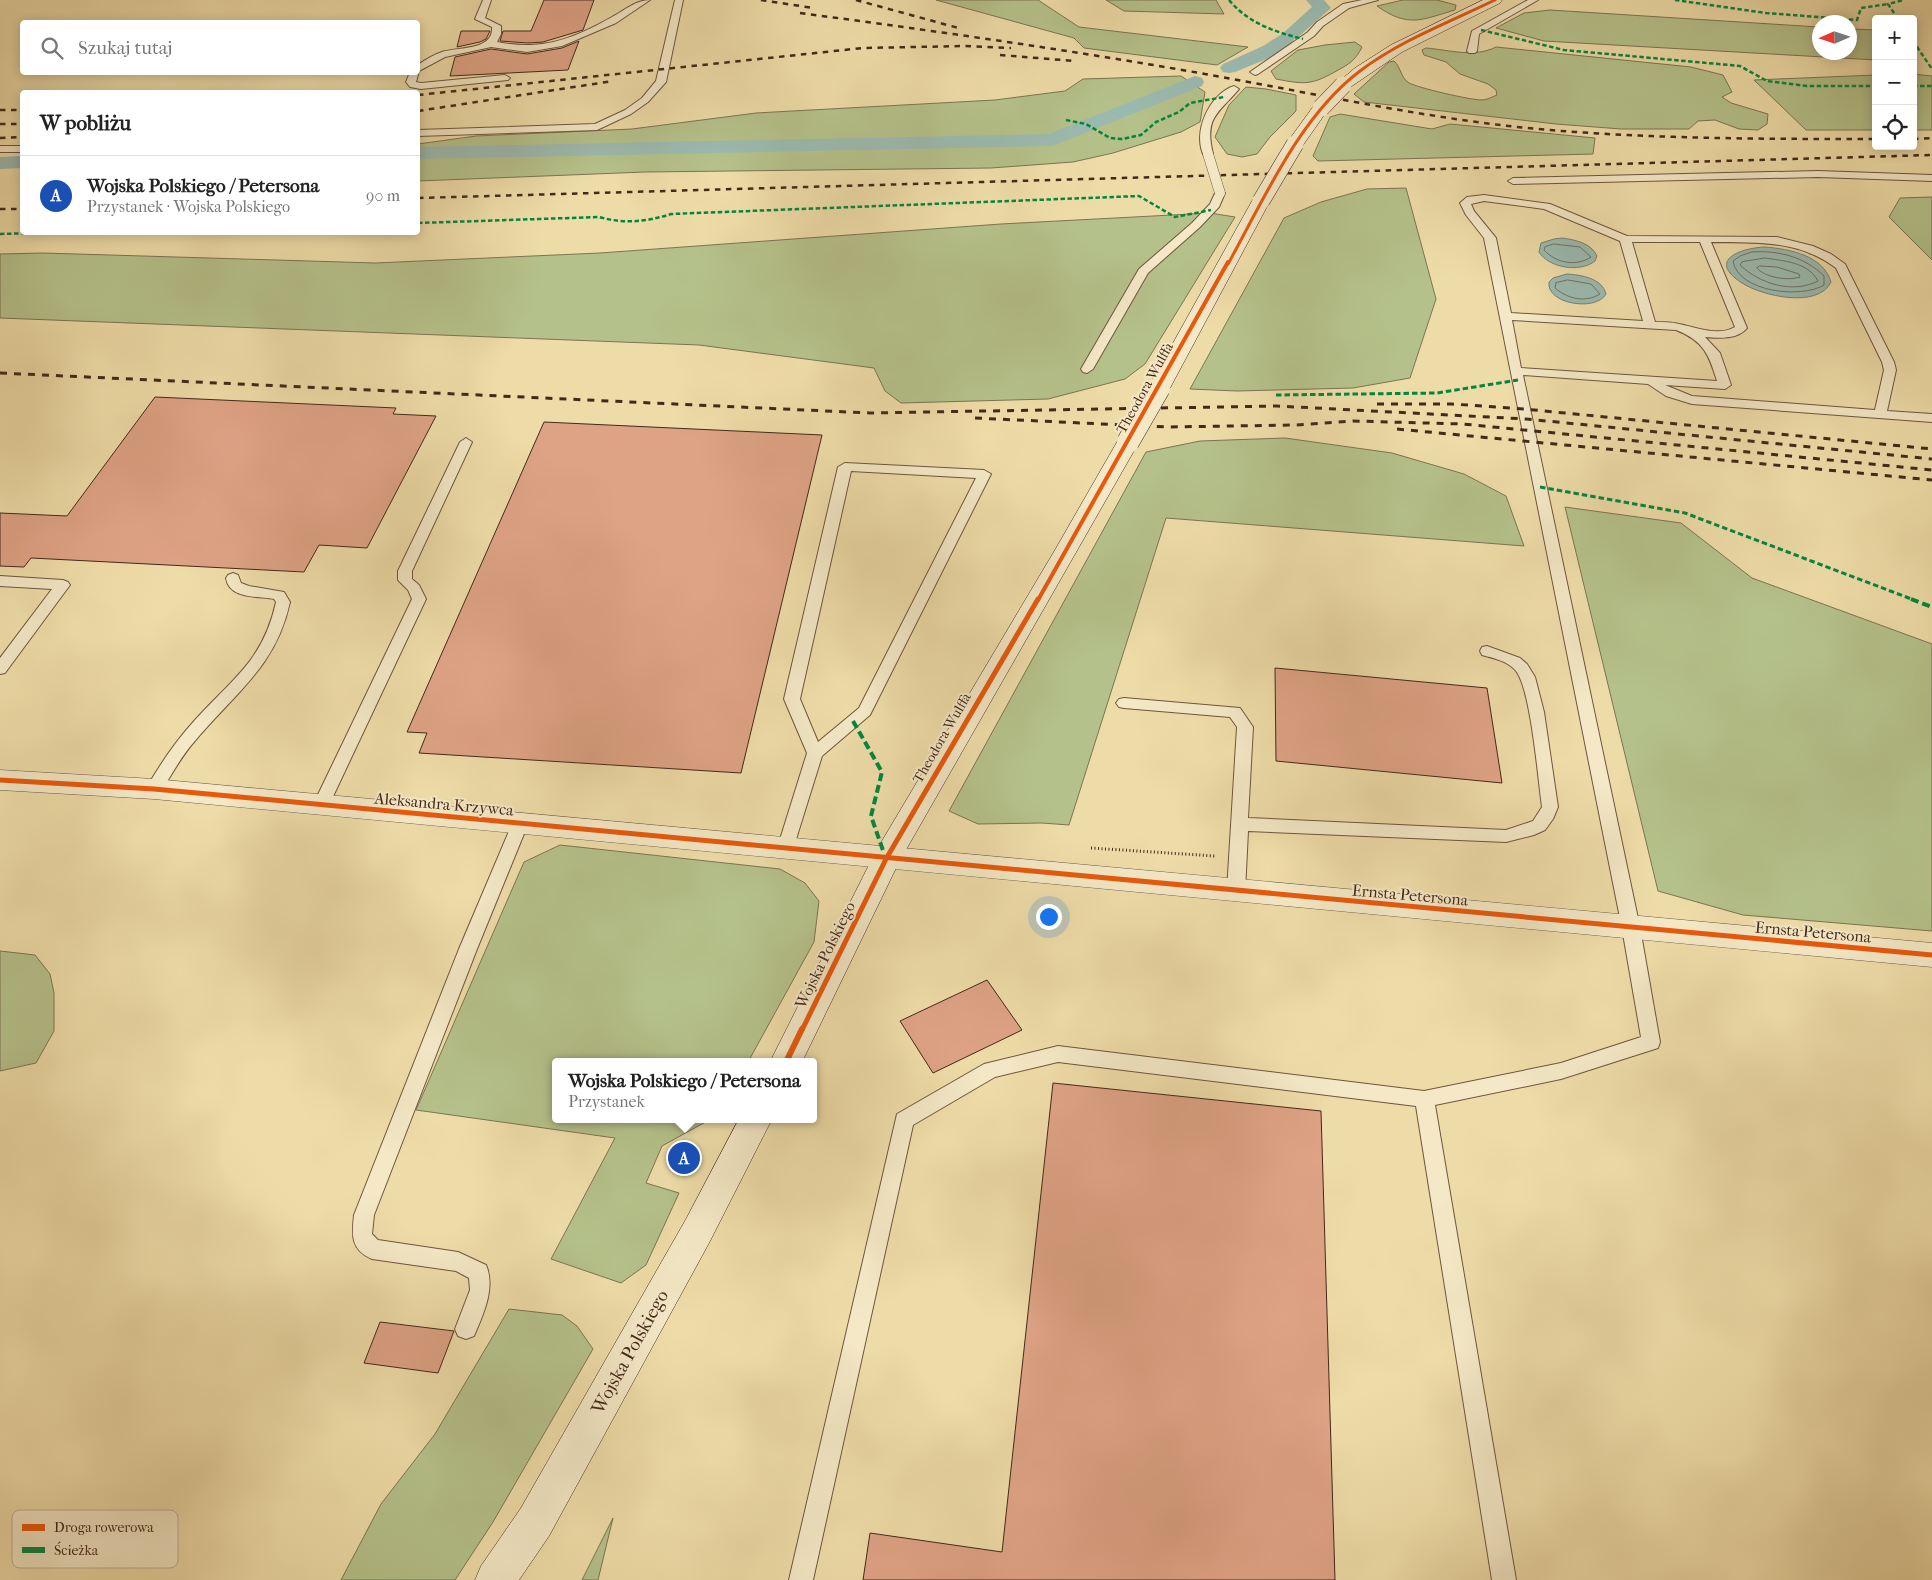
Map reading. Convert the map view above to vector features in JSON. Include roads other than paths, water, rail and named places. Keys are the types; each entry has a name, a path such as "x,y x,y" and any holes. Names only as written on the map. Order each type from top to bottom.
{"street":[{"name":"Theodora Wulffa","path":"886,859 1068,550 1294,144 1321,108 1342,85 1364,67 1389,51 1495,0"},
{"name":"Aleksandra Krzywca","path":"0,780 154,789 886,859"},
{"name":"Ernsta Petersona","path":"886,859 1932,955"},
{"name":"Wojska Polskiego","path":"788,1058 886,859"},
{"name":"Wojska Polskiego","path":"495,1580 545,1505 697,1232 754,1123"}],"lane":[{"path":"487,0 480,19 496,26 498,33 491,44"},
{"path":"420,68 446,54 491,44 524,49 548,47 562,43 611,20 646,0"},
{"path":"420,133 597,127 610,122 644,100 661,82 679,0"},
{"path":"1254,72 1312,34 1320,24 1346,6 1374,0"},
{"path":"1472,51 1476,33 1534,0"},
{"path":"414,75 413,85 421,86 506,78"},
{"path":"1086,369 1142,271 1196,225 1214,205 1220,193 1205,145 1205,129 1208,117 1217,102 1234,89"},
{"path":"0,149 20,149"},
{"path":"1513,181 1818,174 1932,178"},
{"path":"802,1580 904,1120 992,1070 1058,1054 1424,1099 1561,1071 1651,1042 1631,928 1490,238 1486,228 1467,211 1465,203 1471,199 1484,198 1546,206 1625,239 1777,240 1792,242 1809,248 1841,266 1888,362 1890,370 1880,414"},
{"path":"1625,239 1650,325"},
{"path":"1505,316 1678,327 1694,333 1735,333 1740,328 1704,239"},
{"path":"1516,371 1726,385 1714,353 1694,333"},
{"path":"1651,380 1678,398 1692,400 1932,418"},
{"path":"321,805 419,599 414,588 405,580 404,571 466,442"},
{"path":"785,849 815,753 865,711 984,474 845,467 792,699 815,753"},
{"path":"154,789 188,738 256,667 277,628 283,602 279,596 268,592 238,588 234,585 233,578"},
{"path":"0,581 63,585 0,668"},
{"path":"1239,824 1506,836 1534,829 1546,820 1550,808 1532,688 1522,668 1506,657 1488,651"},
{"path":"1124,703 1235,712 1245,727 1236,891"},
{"path":"466,1329 480,1290 479,1272 458,1262 372,1250 362,1237 364,1215 520,824"},
{"path":"1424,1099 1504,1580"}],"water":[{"path":"1562,238 1587,245 1597,256 1595,261 1581,267 1565,267 1550,262 1539,252 1541,243"},
{"path":"1765,247 1804,255 1821,265 1831,282 1824,290 1814,295 1802,298 1789,298 1751,288 1732,275 1727,268 1727,262 1738,253"},
{"path":"1567,274 1590,278 1596,281 1606,294 1601,300 1583,304 1573,303 1555,296 1550,290 1549,282 1553,278"}],"waterway":[{"path":"1291,34 1322,8 1315,0"},
{"path":"1229,68 1269,50 1285,39"},
{"path":"420,153 1052,140 1195,82"},
{"path":"0,163 20,162"}],"railway":[{"path":"761,0 813,8"},
{"path":"856,0 962,29"},
{"path":"800,13 1104,57 1446,118 1527,128 1658,136 1872,139"},
{"path":"420,95 863,48 966,46 1011,48"},
{"path":"1000,55 1075,61"},
{"path":"420,111 613,81"},
{"path":"0,110 20,110"},
{"path":"0,124 20,124"},
{"path":"0,138 20,137"},
{"path":"1917,139 1932,138"},
{"path":"420,198 1932,155"},
{"path":"0,209 20,209"},
{"path":"0,373 870,413 1277,406 1526,419 1932,459"},
{"path":"1377,404 1452,404 1524,409 1932,449"},
{"path":"975,418 1167,427 1296,425 1353,421 1463,424 1932,470"},
{"path":"1397,429 1932,480"}],"place":[{"name":"Wojska Polskiego / Petersona","path":"684,1158"}]}
